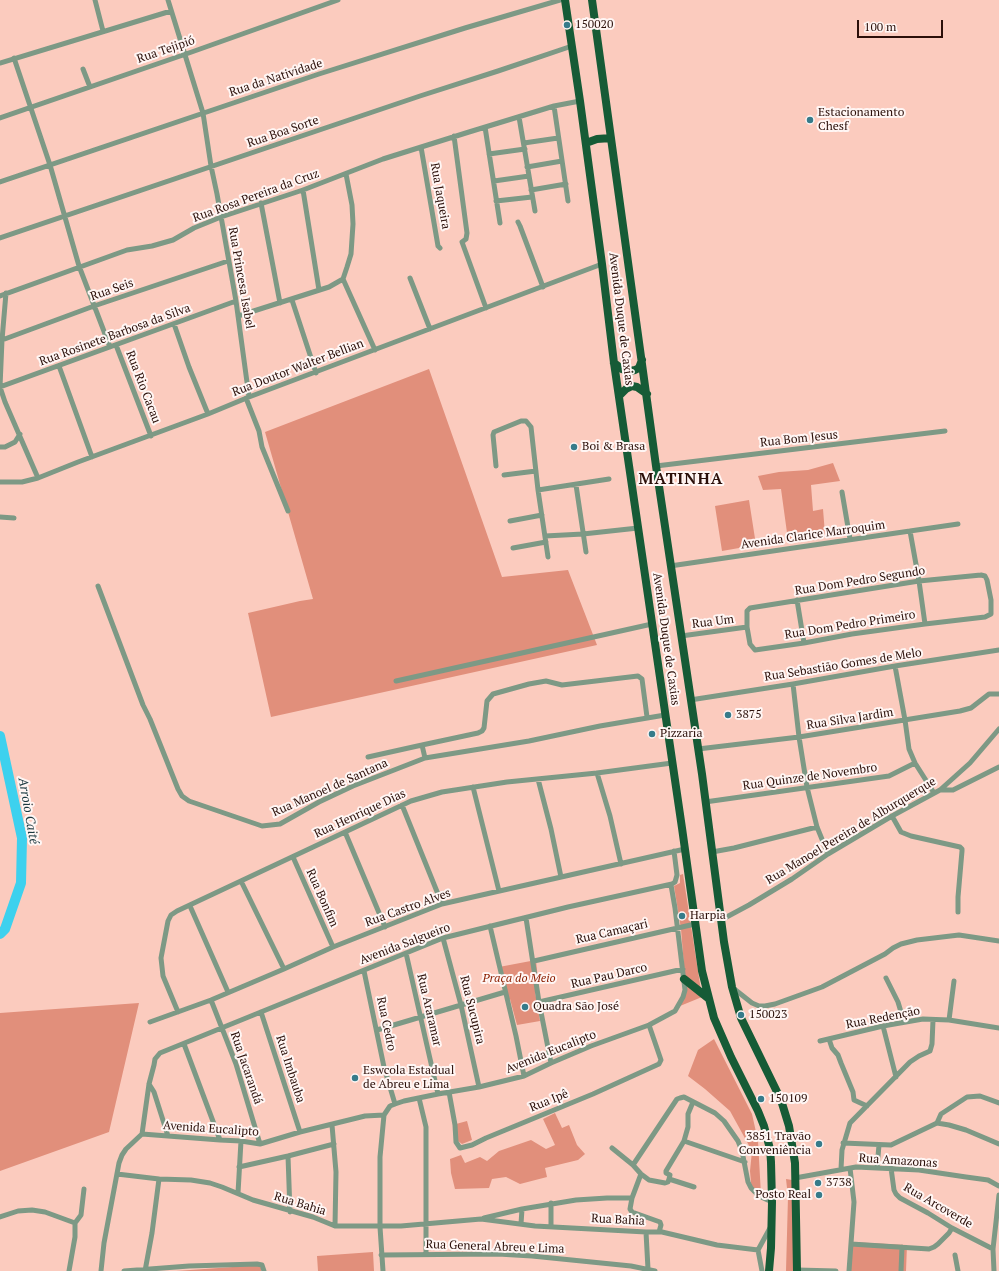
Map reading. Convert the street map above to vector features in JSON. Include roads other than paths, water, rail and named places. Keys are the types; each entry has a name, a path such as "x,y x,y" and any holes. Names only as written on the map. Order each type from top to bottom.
{"highway":[{"name":"Avenida Duque de Caxias","path":"565,0 586,143 614,363 702,971 714,1018 764,1126 771,1162 772,1202 769,1271"},
{"name":"Avenida Duque de Caxias","path":"592,0 670,566 698,749 721,920 732,987 741,1018 785,1110 793,1144 797,1270"},
{"path":"586,143 597,139 611,138"},
{"path":"614,363 622,369 630,371 639,368 642,360"},
{"path":"619,396 626,389 632,386 637,387 647,394"},
{"path":"684,979 708,998"}],"street":[{"path":"95,0 104,31"},
{"name":"Rua Princesa Isabel","path":"168,0 186,54 203,113 211,166 236,302 248,398 259,431 262,447 288,511"},
{"name":"Rua Tejipió","path":"0,118 338,0"},
{"name":"Rua da Natividade","path":"0,182 203,113 458,30 560,0"},
{"path":"0,63 171,11"},
{"name":"Rua Boa Sorte","path":"0,238 572,46"},
{"path":"14,58 50,165 79,266 110,347"},
{"path":"83,69 90,87"},
{"name":"Rua Rosa Pereira da Cruz","path":"0,296 79,266 127,250 152,246 173,240 194,228 221,217 303,190 421,146 554,106 580,101"},
{"path":"554,106 568,201"},
{"path":"519,117 534,211"},
{"path":"485,127 500,223"},
{"path":"454,136 468,233 467,237 462,242 486,308"},
{"path":"524,143 558,138"},
{"name":"Rua Jaqueira","path":"421,146 438,246 440,248"},
{"path":"489,154 525,149"},
{"path":"528,167 562,161"},
{"path":"238,316 329,287 343,279 351,254 353,224 352,205 346,174"},
{"path":"494,181 529,176"},
{"path":"531,190 566,184"},
{"path":"303,190 319,290"},
{"path":"496,201 532,197"},
{"path":"261,203 280,303"},
{"path":"518,222 544,287"},
{"name":"Rua Seis","path":"2,340 94,306 228,261"},
{"name":"Rua Doutor Walter Bellian","path":"0,482 22,482 38,478 92,456 150,436 602,264"},
{"path":"410,278 430,329"},
{"path":"343,279 375,350"},
{"path":"6,293 2,304 0,387 38,478"},
{"path":"292,300 316,373"},
{"name":"Rua Rosinete Barbosa da Silva","path":"0,387 236,302"},
{"path":"174,324 208,414"},
{"name":"Rua Rio Cacau","path":"116,345 150,436"},
{"path":"59,366 92,456"},
{"path":"496,466 494,432 524,420 529,423 548,557"},
{"name":"Rua Bom Jesus","path":"656,466 945,431"},
{"path":"0,447 5,447 16,442 20,434"},
{"path":"504,475 536,471"},
{"path":"538,490 609,479"},
{"path":"576,485 586,552"},
{"path":"842,492 850,540"},
{"path":"510,521 542,516"},
{"path":"0,517 14,518"},
{"name":"Avenida Clarice Marroquim","path":"670,566 958,524"},
{"path":"513,548 546,539 638,528"},
{"path":"910,531 919,581 924,624"},
{"name":"Rua Dom Pedro Segundo","path":"747,614 747,611 750,608 797,600 919,581 981,575 985,576 987,580 991,600 991,614 985,617"},
{"name":"Rua Manoel de Santana","path":"98,586 143,705 172,776 182,796 189,801 262,826 280,824 319,802 353,786 425,758 529,741 647,717 665,715"},
{"path":"797,600 804,643"},
{"name":"Rua Dom Pedro Primeiro","path":"747,614 747,627 750,644 755,650 852,634 985,617"},
{"path":"396,681 652,624"},
{"name":"Rua Um","path":"681,636 747,627"},
{"name":"Rua Sebastião Gomes de Melo","path":"690,700 999,650"},
{"path":"894,666 905,720 908,750 934,793"},
{"path":"368,757 478,733 484,728 487,701 493,694 546,681 562,685 638,676 642,679 647,717"},
{"path":"793,684 807,787 817,827 828,854"},
{"name":"Rua Silva Jardim","path":"698,749 799,737 966,709 976,704 989,694 999,694"},
{"name":"Rua Manoel Pereira de Alburquerque","path":"721,920 792,879 828,854 892,816 940,790 970,763 999,729"},
{"path":"422,745 425,758"},
{"name":"Rua Henrique Dias","path":"178,1012 164,976 161,958 166,928 170,917 177,911 411,801 442,792 473,787 672,763"},
{"name":"Rua Quinze de Novembro","path":"705,802 890,776 915,763"},
{"path":"940,790 952,790 966,785 999,767"},
{"path":"597,773 610,816 621,864"},
{"path":"538,779 551,829 561,877"},
{"path":"473,787 499,891"},
{"path":"402,805 442,904"},
{"path":"892,816 902,832 915,837 962,849 958,912"},
{"path":"712,852 734,848 817,827"},
{"path":"345,832 385,927"},
{"name":"Rua Castro Alves","path":"150,1022 211,1000 284,970 333,947 442,904 685,849"},
{"path":"671,885 674,884 677,875 674,851"},
{"name":"Rua Bonfim","path":"293,857 333,947"},
{"path":"241,881 284,970"},
{"name":"Avenida Salgueiro","path":"149,1084 155,1059 160,1053 443,938 568,907 671,885"},
{"name":"Avenida Eucalipto","path":"395,1104 438,1094 480,1088 524,1076 551,1063 649,1025 675,1011 683,997 685,990 671,885"},
{"path":"190,906 228,992"},
{"path":"526,918 534,961 539,1002 551,1063"},
{"name":"Rua Camaçari","path":"534,961 695,924"},
{"path":"490,926 524,1076"},
{"path":"732,987 752,1003 759,1006 765,1006 775,1004 822,987 901,944 917,940 958,935 999,941"},
{"name":"Rua Sucupira","path":"443,938 480,1088"},
{"name":"Rua Araramar","path":"406,953 438,1094"},
{"name":"Rua Pau Darco","path":"539,1002 683,969"},
{"name":"Rua Cedro","path":"364,971 384,1067 395,1104"},
{"path":"886,978 898,1002 904,1022"},
{"path":"949,1020 954,981"},
{"path":"377,1030 505,992"},
{"name":"Rua Jacarandá","path":"211,1000 236,1064 260,1144"},
{"name":"Rua Imbauba","path":"261,1012 300,1132"},
{"name":"Rua Redenção","path":"820,1041 883,1026 923,1019 949,1020 999,1028"},
{"path":"841,1169 843,1143 850,1123 910,1062 930,1051 932,1044 932,1020"},
{"name":"Rua Ipê","path":"449,1092 455,1126 456,1142 460,1148 472,1145 593,1094 659,1064 661,1060 649,1025"},
{"path":"883,1026 896,1077"},
{"path":"829,1039 832,1048 838,1055 853,1092 854,1100 867,1106"},
{"path":"184,1044 220,1140"},
{"path":"101,1271 104,1243 116,1174 122,1155 142,1134 149,1084"},
{"path":"149,1084 154,1092 168,1136"},
{"path":"633,1165 677,1099 684,1097 715,1113 724,1121 738,1141 742,1150 748,1182 751,1188 759,1196 772,1202"},
{"path":"937,1123 941,1114 966,1097 986,1097 999,1103"},
{"path":"419,1098 426,1126 426,1254"},
{"path":"669,1179 670,1175 666,1174 667,1169 684,1141 688,1127 688,1114 693,1102"},
{"path":"383,1271 380,1227 380,1158 384,1115 387,1110 395,1104"},
{"name":"Avenida Eucalipto","path":"142,1134 241,1141 260,1144 300,1132 365,1116 384,1115"},
{"path":"843,1143 891,1145 937,1123 966,1130 999,1144"},
{"path":"332,1125 336,1172 335,1226"},
{"path":"238,1193 241,1141"},
{"path":"684,1141 745,1162"},
{"path":"239,1167 334,1144"},
{"path":"877,1168 879,1145"},
{"path":"612,1148 649,1180 667,1182 669,1179"},
{"path":"288,1156 290,1212"},
{"path":"849,1271 854,1202 850,1168"},
{"name":"Rua Amazonas","path":"795,1178 850,1168 892,1168 919,1170 988,1180 999,1186"},
{"name":"Rua Arcoverde","path":"892,1168 894,1190 900,1198 952,1228 993,1249"},
{"name":"Rua Bahia","path":"116,1174 210,1183 253,1200 290,1212 313,1217 335,1226 380,1227 426,1225 481,1219 551,1203 607,1198 632,1198"},
{"name":"Rua Bahia","path":"641,1174 632,1198 630,1206 631,1210 660,1222 661,1228 659,1232"},
{"path":"145,1270 152,1233 159,1179"},
{"path":"669,1179 694,1187"},
{"path":"69,1271 75,1236 75,1223 81,1215 84,1189"},
{"path":"994,1271 993,1249 999,1195"},
{"path":"551,1203 551,1227"},
{"path":"522,1209 522,1224"},
{"path":"0,1217 18,1211 32,1210 45,1212 75,1223"},
{"name":"Rua Bahia","path":"481,1219 551,1227 659,1232 717,1245 758,1250"},
{"path":"762,1271 758,1250 771,1226"},
{"path":"852,1244 932,1248 946,1237 952,1228"},
{"path":"646,1232 648,1269"},
{"path":"901,1271 902,1247"},
{"name":"Rua General Abreu e Lima","path":"382,1255 426,1254 532,1256 631,1266 655,1271"},
{"path":"955,1255 958,1271"},
{"path":"124,1271 189,1266 257,1264 262,1265 264,1271"},
{"path":"797,1270 836,1271"}],"waterway":[{"name":"Arroio Caité","path":"0,736 22,838 21,883 5,929 0,934"}],"place":[{"name":"150020","path":"567,25"},
{"name":"Estacionamento Chesf","path":"810,120"},
{"name":"Boi & Brasa","path":"574,447"},
{"name":"3875","path":"728,715"},
{"name":"Pizzaria","path":"652,734"},
{"name":"Harpia","path":"682,916"},
{"name":"Quadra São José","path":"525,1007"},
{"name":"150023","path":"741,1015"},
{"name":"Eswcola Estadual de Abreu e Lima","path":"355,1078"},
{"name":"150109","path":"761,1099"},
{"name":"3851 Travão Conveniência","path":"819,1144"},
{"name":"3738","path":"818,1183"},
{"name":"Posto Real","path":"819,1195"}],"district":[{"name":"MATINHA","path":"681,479"}],"park label":[{"name":"Praça do Meio","path":"519,979"}]}
